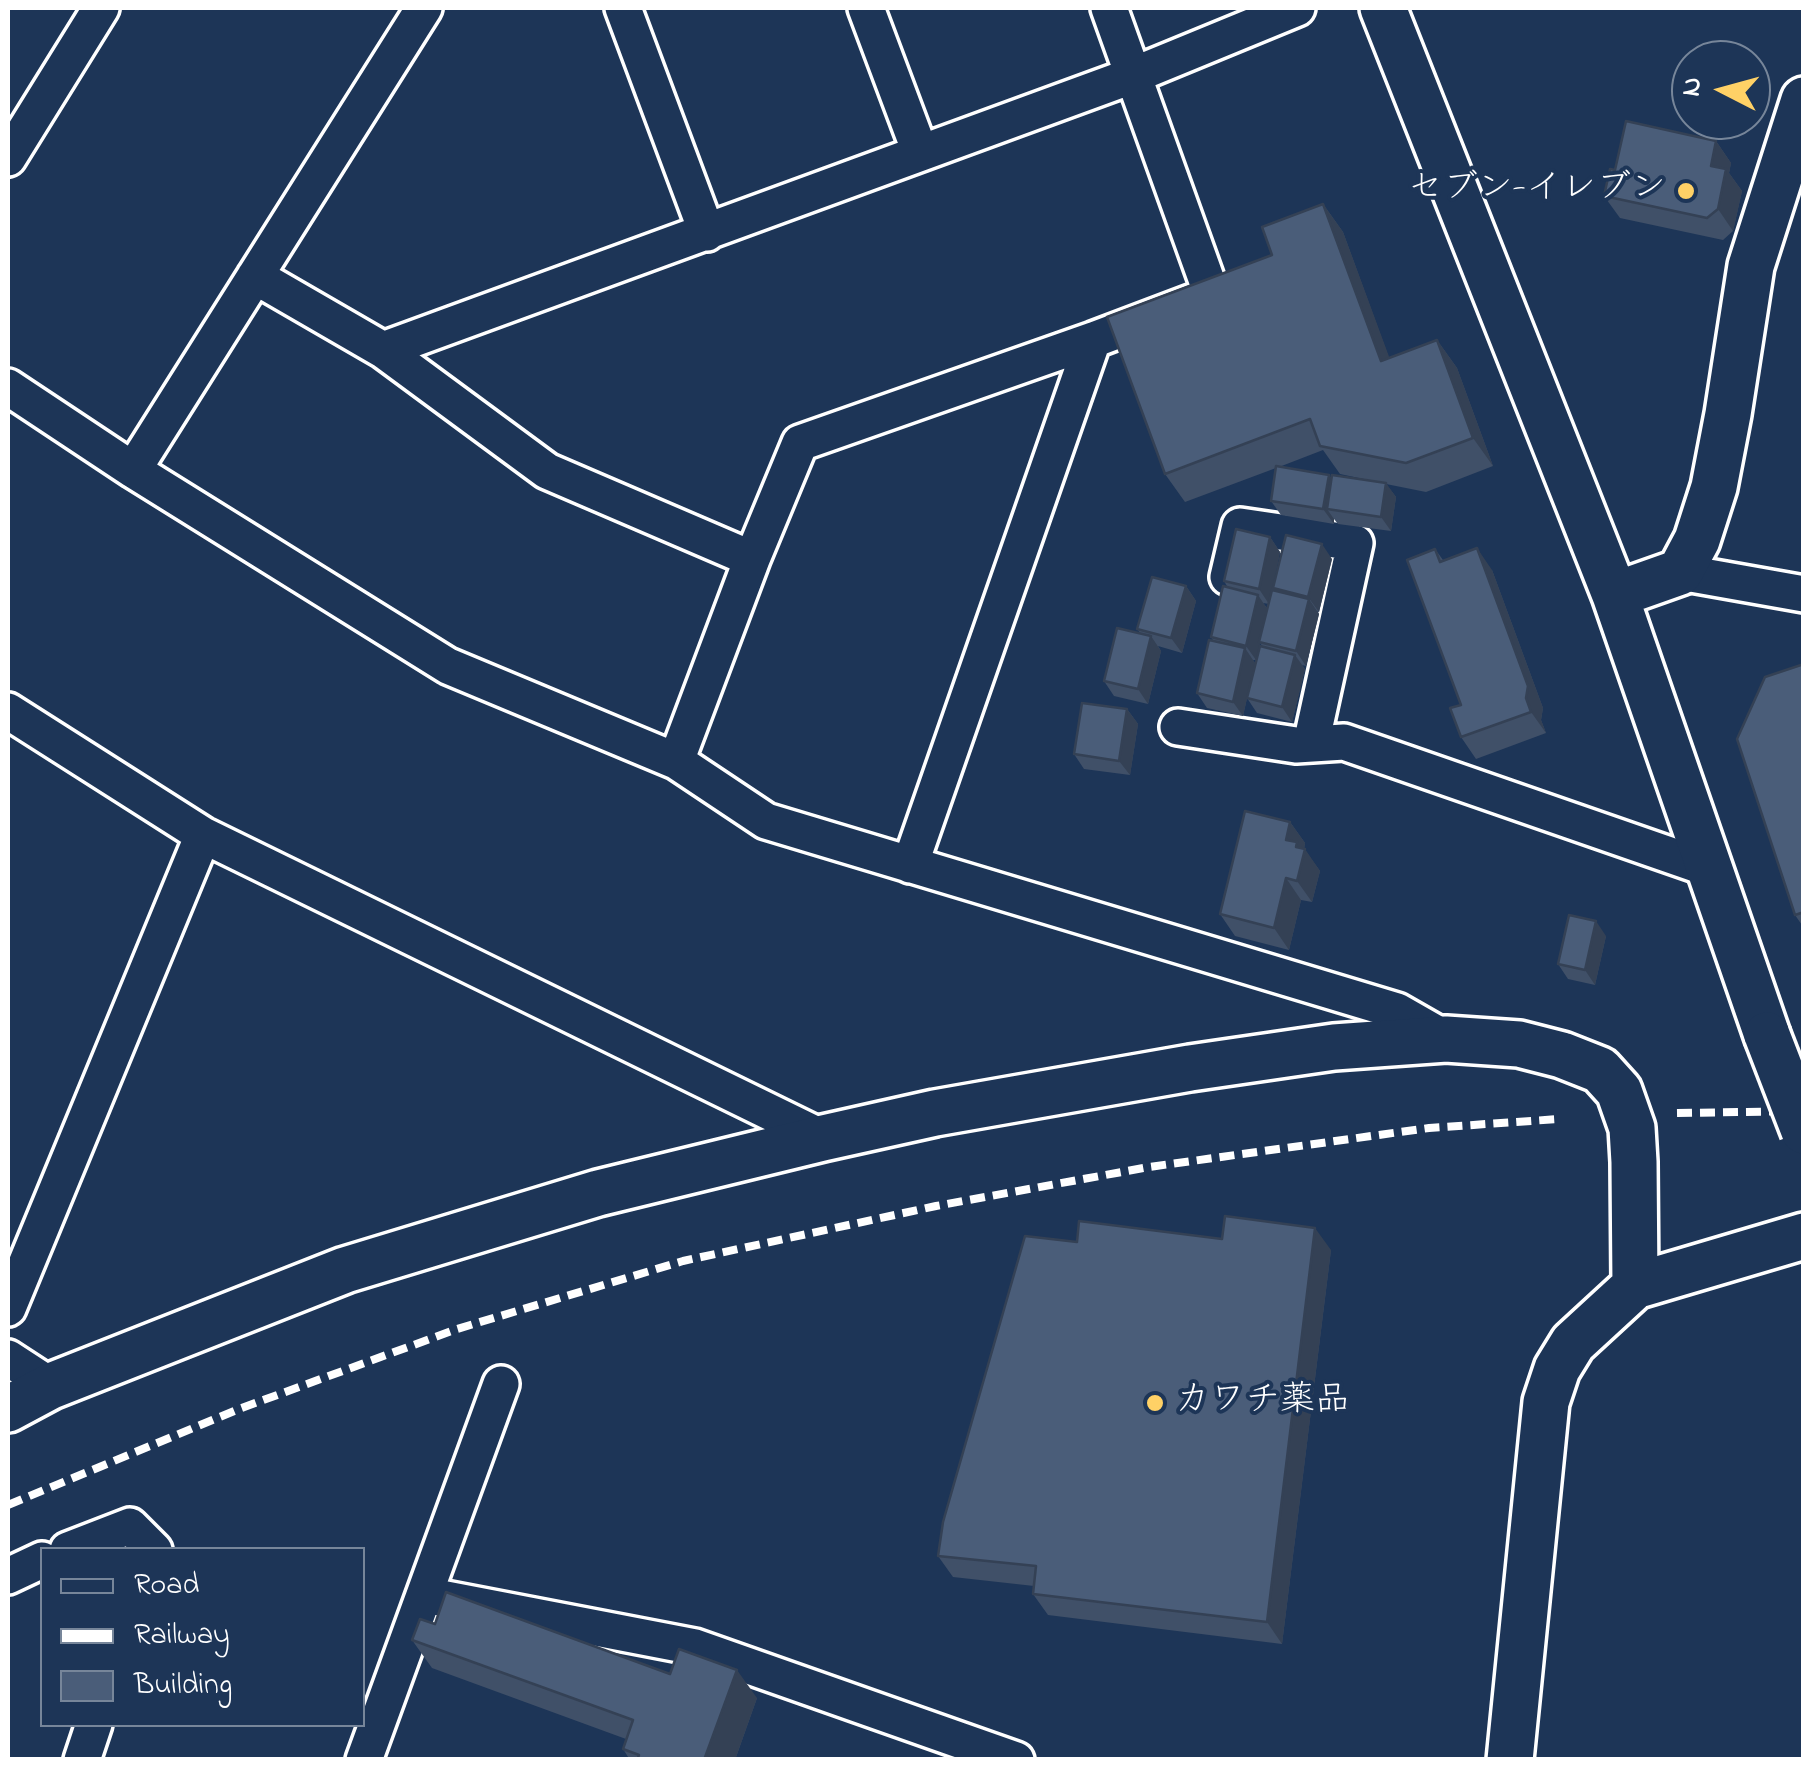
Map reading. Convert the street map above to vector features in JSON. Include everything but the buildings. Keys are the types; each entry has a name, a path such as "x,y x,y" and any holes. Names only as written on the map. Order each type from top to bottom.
{"street":[{"path":"8,158 101,8"},
{"path":"133,470 424,8"},
{"path":"623,8 707,233"},
{"path":"866,8 920,152"},
{"path":"676,761 800,443 1212,295 1108,8"},
{"path":"383,350 1134,75 1297,8"},
{"path":"1382,8 1615,596 1767,1035 1804,1130"},
{"path":"1680,572 1698,540 1714,487 1751,266 1804,100"},
{"path":"255,276 383,350 547,470 752,559"},
{"path":"910,865 1093,340"},
{"path":"8,388 448,666 676,761 766,821 1397,1011 1446,1039"},
{"path":"1223,600 1240,526 1355,543 1310,744"},
{"path":"1615,596 1680,572 1804,594"},
{"path":"1202,692 1186,728 1296,745 1344,742 1710,870"},
{"path":"8,711 203,835 823,1138"},
{"path":"8,1308 203,835"},
{"path":"8,1410 51,1386 345,1270 598,1194 935,1114 1334,1046 1446,1039 1519,1044 1600,1070 1619,1091 1632,1128 1635,1286"},
{"path":"1510,1760 1546,1402 1557,1369 1573,1343 1635,1286 1804,1236"},
{"path":"8,1358 51,1386"},
{"path":"364,1760 501,1384"},
{"path":"76,1547 130,1526 151,1547"},
{"path":"8,1576 40,1561"},
{"path":"424,1595 696,1648 1016,1760"},
{"path":"82,1760 93,1727"}],"railway":[{"path":"1677,1113 1804,1111"},
{"path":"8,1505 239,1409 457,1329 683,1261 936,1206 1149,1167 1429,1128 1559,1119"}],"place":[{"name":"セブン-イレブン","path":"1686,191"},
{"name":"カワチ薬品","path":"1155,1403"}]}
